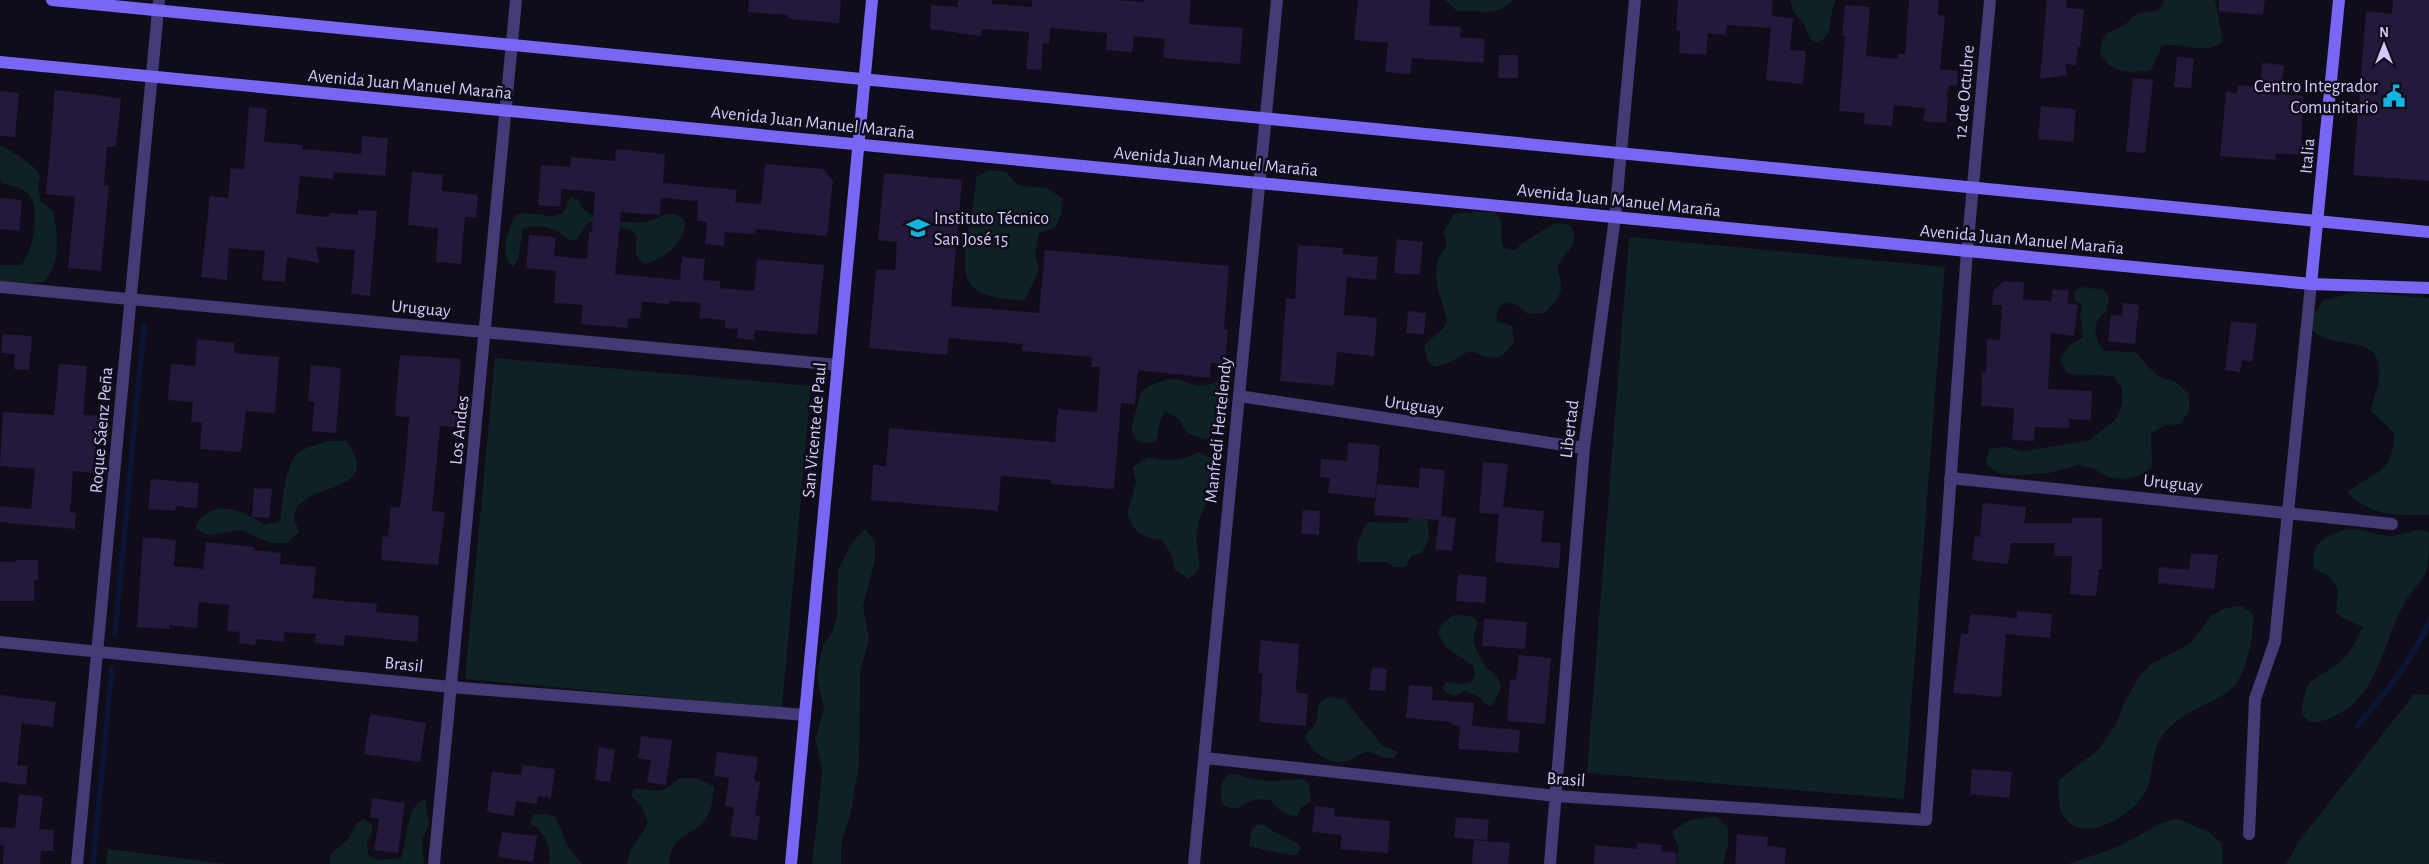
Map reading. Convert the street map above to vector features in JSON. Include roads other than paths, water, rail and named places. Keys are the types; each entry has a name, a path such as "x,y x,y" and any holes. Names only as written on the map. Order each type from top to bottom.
{"street":[{"path":"52,0 159,5 865,81 2429,232"},
{"name":"Los Andes","path":"434,864 516,0"},
{"name":"San Vicente de Paul","path":"791,864 872,0"},
{"name":"Manfredi Hertelendy","path":"1194,864 1278,0"},
{"name":"Libertad","path":"1550,864 1584,448 1615,217 1634,0"},
{"name":"12 de Octubre","path":"1926,820 1972,187 1990,0"},
{"name":"Italia","path":"2311,284 2319,221 2339,0"},
{"name":"Roque Sáenz Peña","path":"78,864 159,5"},
{"name":"Avenida Juan Manuel Maraña","path":"0,62 1967,252 2311,284 2429,288"},
{"path":"2248,834 2255,698 2275,641 2311,284"},
{"name":"Uruguay","path":"0,287 131,301 486,331 838,365"},
{"name":"Uruguay","path":"1239,396 1584,448"},
{"name":"Uruguay","path":"1950,478 2392,524"},
{"name":"Brasil","path":"0,642 451,686 805,715"},
{"name":"Brasil","path":"1204,758 1556,796 1926,820"}],"waterway":[{"path":"115,634 144,326"},
{"path":"2357,726 2407,663 2429,621"},
{"path":"93,864 112,668"}],"place":[{"name":"Centro Integrador Comunitario","path":"2394,96"},
{"name":"Instituto Técnico San José 15","path":"918,228"}]}
